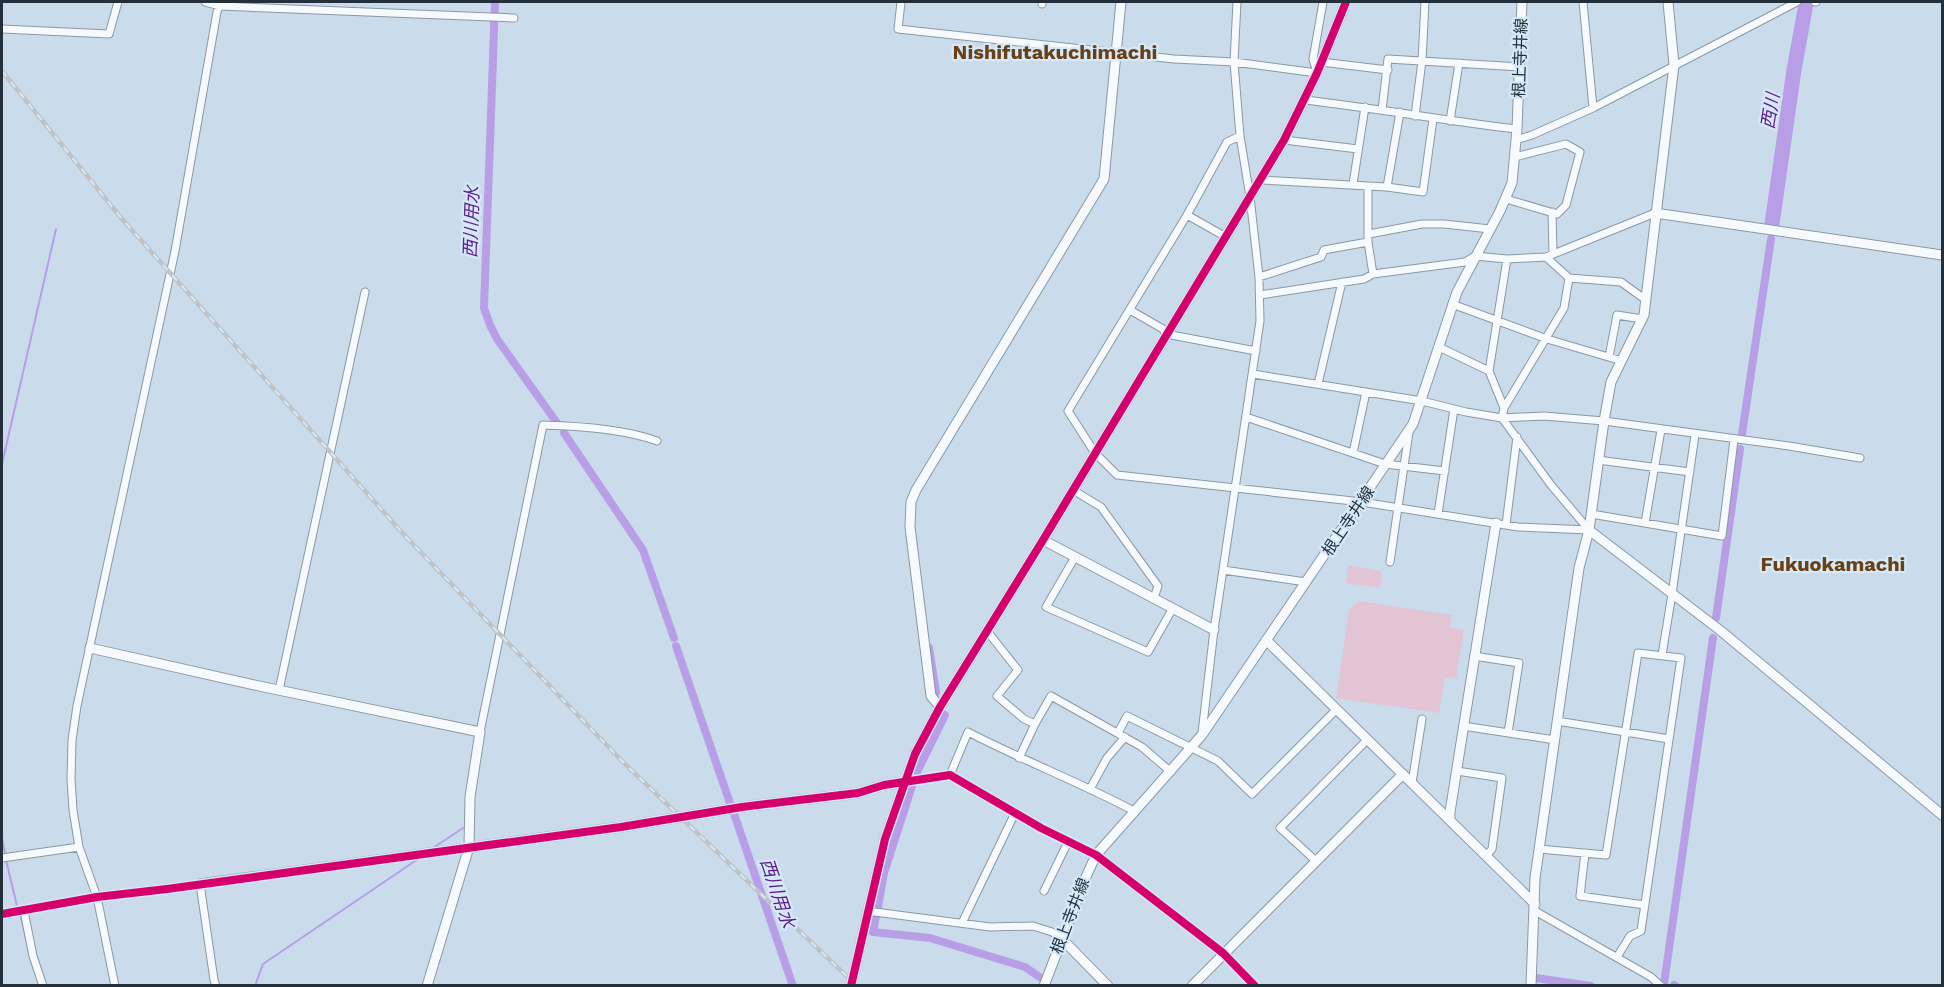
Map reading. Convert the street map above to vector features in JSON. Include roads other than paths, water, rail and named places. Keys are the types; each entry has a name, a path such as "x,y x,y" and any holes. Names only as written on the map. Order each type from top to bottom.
{"street":[{"path":"2,29 109,34 118,2"},
{"path":"205,2 514,18"},
{"path":"901,2 898,29 1174,59 1234,62 1317,73"},
{"path":"940,707 931,696 910,527 911,502 989,367 1104,179 1121,2"},
{"path":"1202,735 1214,630 1260,321 1259,277 1240,136 1234,62 1237,2"},
{"path":"1317,73 1313,59 1323,2"},
{"path":"850,986 885,839 915,754 940,707 1284,140 1317,73 1346,2"},
{"path":"1415,116 1422,61 1425,2"},
{"name":"根上寺井線","path":"1044,986 1096,855 1202,735 1413,424 1452,304 1512,183 1517,129 1522,2"},
{"path":"1583,2 1593,108"},
{"path":"1531,986 1535,878 1579,568 1589,530 1611,382 1642,319 1646,300 1674,65 1668,2"},
{"path":"1516,140 1593,108 1797,2"},
{"path":"115,986 97,897 79,847 71,779 72,740 77,706 175,251 220,4"},
{"path":"1382,110 1388,59 1520,67"},
{"path":"1321,62 1388,70"},
{"path":"1450,121 1459,63"},
{"path":"1304,99 1400,112 1433,119 1517,129"},
{"path":"1353,184 1365,107"},
{"path":"1387,187 1400,112"},
{"path":"1261,180 1353,184 1423,192 1433,119"},
{"path":"1240,136 1227,142 1187,214 1068,411 1095,453 1117,475 1362,502 1518,527 1589,530"},
{"path":"1284,140 1358,148"},
{"path":"1506,199 1557,214 1566,205 1580,152 1566,144 1515,157"},
{"path":"1368,186 1368,238 1373,274"},
{"path":"1552,212 1549,256 1569,278 1621,282 1646,300"},
{"path":"1260,295 1364,279 1373,274 1465,262 1475,256 1507,259 1549,256 1655,213 1942,255"},
{"path":"1187,214 1226,237"},
{"path":"1259,277 1321,258 1324,250 1433,224 1490,229"},
{"path":"1504,408 1489,371 1507,259"},
{"path":"1569,278 1564,308 1504,408 1502,418 1551,485 1589,530 1721,632 1942,815"},
{"path":"1318,384 1342,282"},
{"path":"279,690 365,291"},
{"path":"1452,304 1547,339 1622,361"},
{"path":"1130,310 1163,329 1167,334 1256,351"},
{"path":"1609,357 1617,315 1642,319"},
{"path":"1439,347 1489,371"},
{"path":"1253,374 1422,401 1454,410 1502,418 1545,416 1604,421 1789,446 1860,459"},
{"path":"1353,453 1366,392"},
{"path":"1438,514 1454,410"},
{"path":"1246,417 1385,464 1445,471"},
{"path":"428,986 469,847 470,797 480,732 543,425 643,436 657,441"},
{"path":"1390,562 1400,508 1410,429"},
{"path":"1645,523 1661,429"},
{"path":"1662,655 1695,435"},
{"path":"1506,525 1517,437"},
{"path":"1591,514 1722,536 1734,440"},
{"path":"1598,460 1690,472"},
{"path":"1073,490 1101,507 1158,586 1154,598"},
{"path":"1450,820 1496,523"},
{"path":"1043,540 1214,630"},
{"path":"1075,557 1046,607 1148,652 1173,608"},
{"path":"1223,570 1306,582"},
{"path":"987,631 1018,670 997,696 1024,719 1035,724"},
{"path":"1266,640 1450,820 1535,907 1651,976 1661,986"},
{"path":"90,648 480,732"},
{"path":"1539,849 1606,855 1638,653 1681,658 1641,931 1630,936 1617,957"},
{"path":"1474,656 1519,663 1508,733"},
{"path":"1019,758 1051,696 1142,747 1171,772"},
{"path":"1118,733 1128,716 1218,760 1252,794 1336,710"},
{"path":"1412,783 1422,719"},
{"path":"1557,722 1669,739"},
{"path":"1463,726 1555,740"},
{"path":"950,775 968,732 1134,811"},
{"path":"1090,789 1107,758 1125,737"},
{"path":"1316,861 1280,828 1366,740"},
{"path":"1457,771 1502,778 1492,849 1486,856"},
{"path":"1192,986 1403,774"},
{"path":"2,914 97,897 858,793 884,785 950,775 1015,813 1096,855 1223,953 1255,986"},
{"path":"962,923 1015,813"},
{"path":"1044,891 1068,842"},
{"path":"2,858 79,847"},
{"path":"1585,853 1580,896 1645,905"},
{"path":"200,884 216,986"},
{"path":"24,911 33,956 43,986"},
{"path":"867,911 990,927 1033,926 1053,932 1108,986"}],"waterway":[{"name":"西川用水","path":"495,2 484,308 497,339 557,423"},
{"name":"西川","path":"1772,224 1806,4"},
{"path":"2,464 56,229"},
{"path":"1742,434 1771,239"},
{"name":"西川用水","path":"564,433 643,550 674,638"},
{"path":"1716,618 1740,449"},
{"path":"1664,984 1713,638"},
{"name":"西川用水","path":"676,646 731,806"},
{"path":"929,648 936,692"},
{"path":"916,774 945,715"},
{"path":"878,907 884,873 912,786"},
{"name":"西川用水","path":"733,811 793,986"},
{"path":"433,848 463,828"},
{"path":"2,838 5,853"},
{"path":"255,986 263,964 418,859"},
{"path":"6,860 17,906"},
{"path":"876,916 873,932 930,938 1025,967 1041,978"},
{"path":"21,917 29,951"},
{"path":"30,957 34,969"},
{"path":"1536,978 1591,986"}],"railway":[{"path":"2,71 122,219 407,538 623,762 857,986"}],"district":[{"name":"Nishifutakuchimachi","path":"1055,52"},
{"name":"Fukuokamachi","path":"1833,564"}]}
